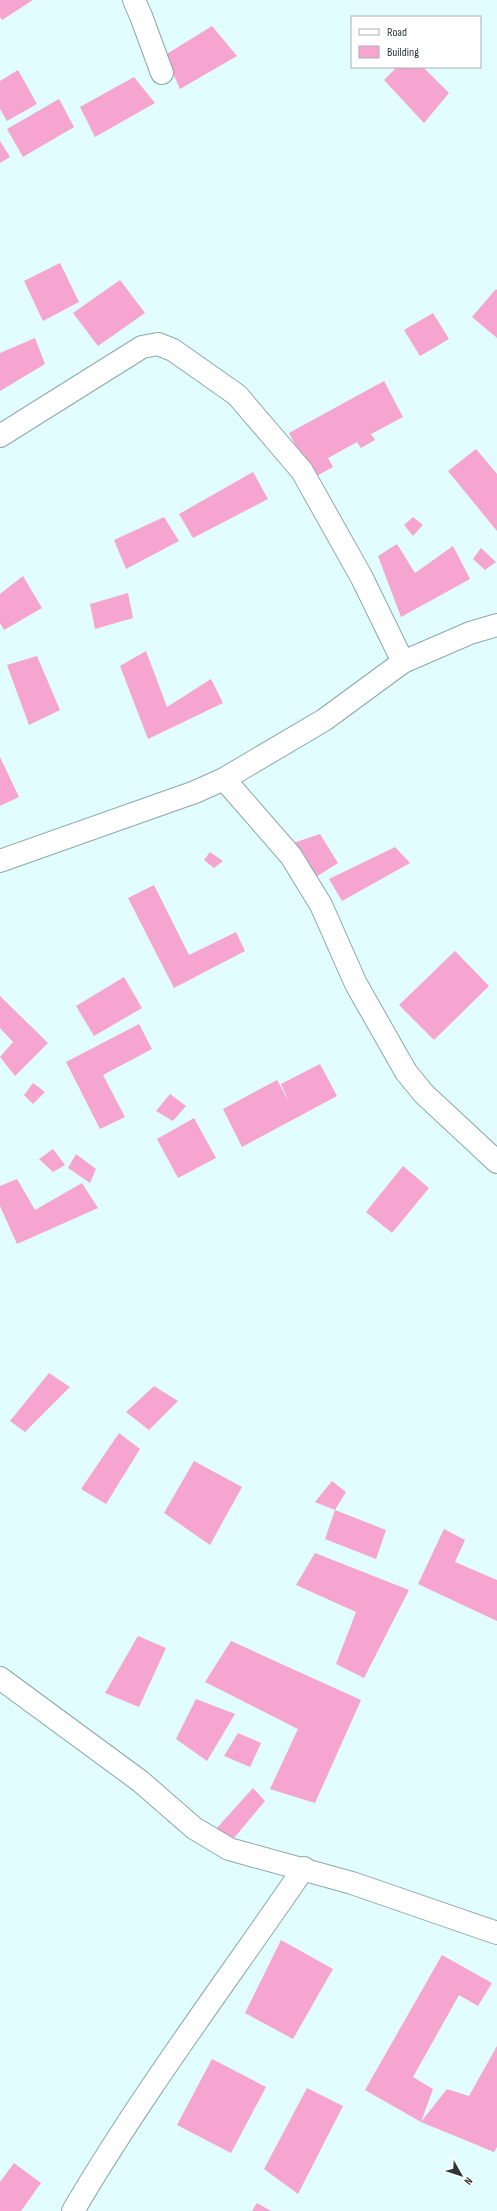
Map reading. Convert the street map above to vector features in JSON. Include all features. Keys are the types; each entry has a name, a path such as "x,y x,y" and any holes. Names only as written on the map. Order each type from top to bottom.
{"street":[{"path":"134,0 162,73"},
{"path":"0,436 142,347 158,344 173,350 237,395 302,470 362,578 402,662"},
{"path":"0,861 195,792 224,779 324,720 402,662 470,633 497,625"},
{"path":"224,779 291,856 321,905 356,984 406,1072 424,1094 497,1162"},
{"path":"0,1678 140,1781 194,1828 229,1849 304,1868 497,1933"},
{"path":"73,2211 101,2163 200,2016 304,1868"}],"building":[{"path":"0,0 33,0 2,20 0,17"},
{"path":"212,26 237,56 180,89 165,55"},
{"path":"396,68 424,68 449,93 424,123 384,80"},
{"path":"18,70 37,104 7,121 0,109 0,81"},
{"path":"134,77 155,103 95,137 80,107"},
{"path":"59,99 74,127 23,157 7,129"},
{"path":"0,141 10,157 0,163"},
{"path":"60,263 79,302 43,321 24,281"},
{"path":"120,280 145,313 98,346 73,313"},
{"path":"496,289 497,290 497,338 472,317"},
{"path":"433,313 449,339 420,356 404,330"},
{"path":"35,338 45,364 0,391 0,353"},
{"path":"384,381 403,417 371,434 375,440 361,448 357,442 328,458 333,467 313,478 289,433"},
{"path":"476,449 497,474 497,531 448,471"},
{"path":"253,472 268,499 193,538 179,514"},
{"path":"164,517 179,541 126,569 114,540"},
{"path":"413,517 423,525 413,536 404,525"},
{"path":"397,544 415,573 453,546 470,579 401,617 378,556"},
{"path":"481,548 496,562 485,570 473,559"},
{"path":"23,576 42,608 4,630 0,623 0,594"},
{"path":"128,593 133,618 95,629 90,604"},
{"path":"146,651 167,707 211,679 223,703 148,739 120,666"},
{"path":"37,656 60,710 29,725 7,665"},
{"path":"0,757 19,797 0,806"},
{"path":"320,834 338,863 316,877 293,843"},
{"path":"395,847 410,863 342,901 329,879"},
{"path":"210,852 223,861 214,868 204,860"},
{"path":"154,885 189,955 236,932 245,951 174,988 128,898"},
{"path":"455,951 489,986 434,1040 399,1005"},
{"path":"124,977 142,1008 94,1036 76,1006"},
{"path":"0,996 48,1043 15,1076 0,1057 13,1042 0,1028"},
{"path":"139,1024 152,1049 103,1075 125,1117 100,1129 66,1062"},
{"path":"320,1064 337,1096 242,1147 223,1109 277,1080 289,1102 281,1084"},
{"path":"33,1083 45,1092 33,1104 24,1095"},
{"path":"170,1094 186,1106 173,1121 156,1111"},
{"path":"194,1118 216,1158 178,1178 157,1139"},
{"path":"53,1149 65,1165 53,1172 39,1159"},
{"path":"76,1154 96,1169 90,1183 68,1168"},
{"path":"403,1166 429,1188 392,1233 366,1212"},
{"path":"17,1179 35,1210 82,1183 98,1208 17,1244 0,1206 0,1186"},
{"path":"49,1373 70,1387 25,1432 10,1421"},
{"path":"154,1386 178,1401 149,1430 126,1412"},
{"path":"119,1433 140,1449 106,1504 81,1489"},
{"path":"194,1461 242,1487 210,1545 164,1513"},
{"path":"332,1481 346,1492 335,1510 315,1502"},
{"path":"335,1510 386,1530 376,1559 325,1539"},
{"path":"444,1529 465,1540 455,1562 497,1580 497,1621 418,1584"},
{"path":"315,1553 409,1590 364,1678 336,1664 356,1612 296,1585"},
{"path":"138,1636 166,1648 139,1707 105,1693"},
{"path":"231,1641 361,1700 315,1803 270,1789 298,1729 205,1682"},
{"path":"196,1699 235,1714 207,1761 176,1739"},
{"path":"238,1733 261,1743 250,1767 224,1756"},
{"path":"253,1788 265,1801 234,1838 216,1829"},
{"path":"281,1940 333,1969 293,2039 245,2013"},
{"path":"442,1955 492,1983 478,2006 459,1995 413,2077 433,2089 421,2122 365,2090"},
{"path":"497,2046 497,2147 494,2152 421,2122 447,2089 469,2096"},
{"path":"212,2059 266,2087 231,2153 177,2125"},
{"path":"307,2088 343,2106 298,2194 264,2169"},
{"path":"14,2163 41,2183 21,2211 0,2211 0,2182"},
{"path":"257,2203 271,2211 252,2211"}]}
